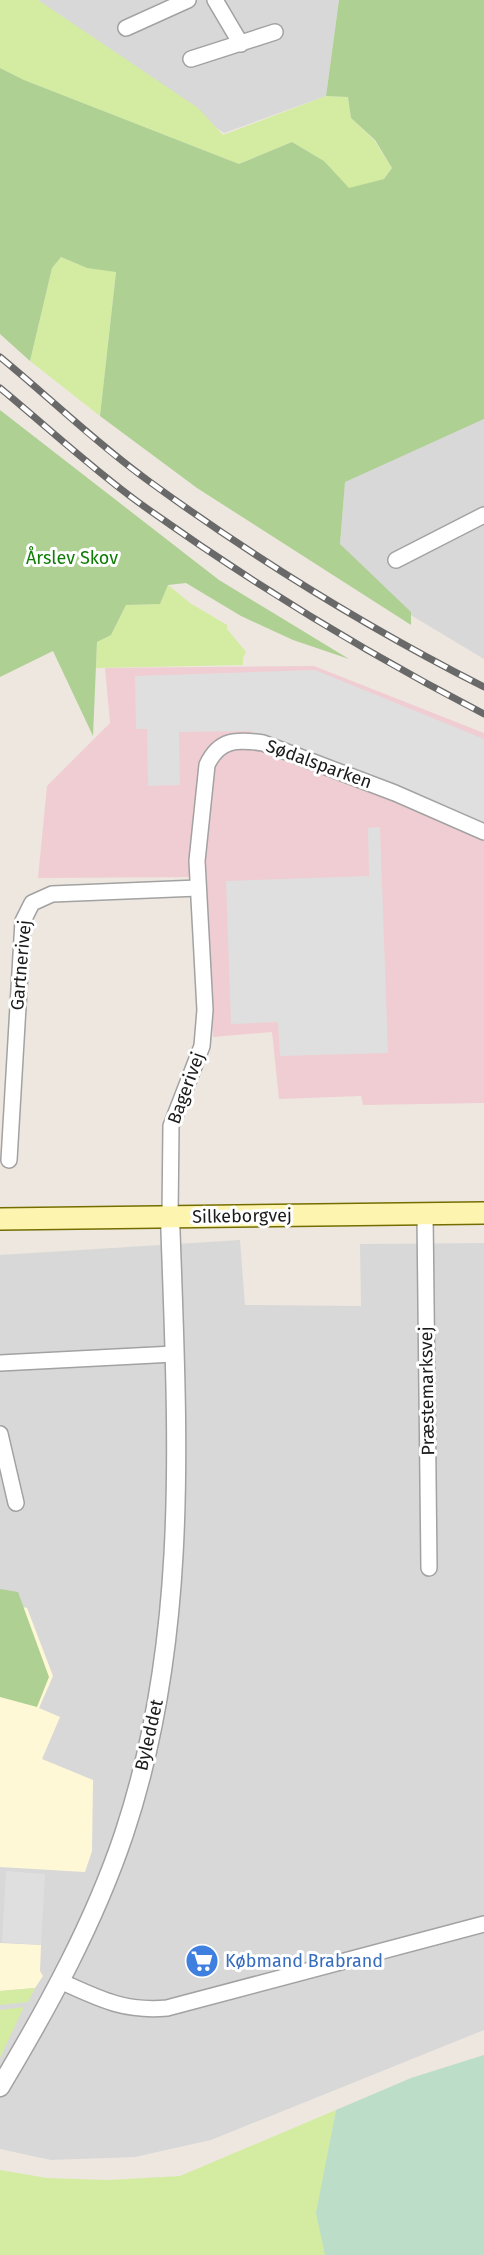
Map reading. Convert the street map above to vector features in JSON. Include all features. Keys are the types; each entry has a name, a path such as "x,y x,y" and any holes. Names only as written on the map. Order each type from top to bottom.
{"main road":[{"name":"Silkeborgvej","path":"0,1219 484,1213"}],"street":[{"path":"126,28 188,0"},
{"path":"215,0 241,44"},
{"path":"191,59 275,32"},
{"path":"396,560 484,515"},
{"name":"Sødalsparken","path":"198,888 197,861 207,765 212,753 229,741 242,739 263,742 395,793 484,832"},
{"name":"Gartnerivej","path":"9,1160 20,947 26,911 41,897 52,894 198,888"},
{"name":"Bagerivej","path":"170,1217 171,1126 202,1046 205,1010 198,888"},
{"name":"Præstemarksvej","path":"425,1214 429,1568"},
{"name":"Byleddet","path":"0,2087 60,1981 124,1833 152,1728 161,1679 177,1532 170,1217"},
{"path":"0,1363 174,1354"},
{"path":"0,1434 16,1503"},
{"path":"60,1981 113,2005 136,2009 167,2008 484,1924"}],"shaded area":[{"path":"22,0 339,0 326,96 224,133"},
{"path":"484,419 484,659 394,605 340,544 345,481"},
{"path":"314,666 484,733 484,1103 363,1105 361,1096 279,1099 272,1032 213,1037 205,877 38,878 47,786 110,723 105,668"},
{"path":"315,670 484,739 484,827 250,731 179,732 180,785 148,786 147,729 136,729 135,676"},
{"path":"380,827 388,1053 280,1056 278,1022 231,1024 226,881 369,876 368,828"},
{"path":"240,1240 245,1305 361,1306 360,1244 484,1243 484,2030 211,2140 135,2157 51,2160 0,2149 0,1255"},
{"path":"0,1602 27,1608 53,1676 39,1708 60,1717 42,1759 93,1780 92,1851 85,1872 0,1867"},
{"path":"6,1871 45,1874 41,1945 2,1942"},
{"path":"0,1943 41,1945 40,1971 43,1976 35,1988 0,1991"}],"green space":[{"path":"0,0 38,0 198,108 223,135 326,96 348,97 351,118 374,140 392,168 384,179 349,189 324,161 292,142 239,164 24,80 0,68"},
{"path":"339,0 484,0 484,419 345,482 340,544 411,612 411,625 197,488 100,416 116,272 87,268 61,257 52,268 30,361 0,334 0,68 24,80 239,164 292,142 324,161 349,188 384,179 392,168 375,140 351,118 348,97 326,96"},
{"path":"61,257 87,268 116,271 100,416 30,361 52,268"},
{"name":"Årslev Skov","path":"0,410 219,580 349,659 293,640 241,616 186,583 168,585 160,604 126,605 111,635 97,642 93,736 53,651 0,677"},
{"path":"168,585 190,603 227,625 227,629 246,652 243,665 96,668 97,642 111,635 126,605 160,604"},
{"path":"0,1589 18,1592 49,1677 37,1707 0,1697"},
{"path":"35,1988 28,2002 0,2005 0,1991"},
{"path":"24,2007 0,2058 0,2010"},
{"path":"484,2055 484,2255 325,2255 316,2213 336,2110 411,2078"},
{"path":"336,2110 318,2206 327,2255 0,2255 0,2170 47,2178 108,2180 180,2176"}],"railway":[{"path":"0,357 131,468 231,538 355,617 484,687"},
{"path":"0,388 120,489 221,560 350,640 484,714"}],"place":[{"name":"Købmand Brabrand","path":"202,1961"}]}
